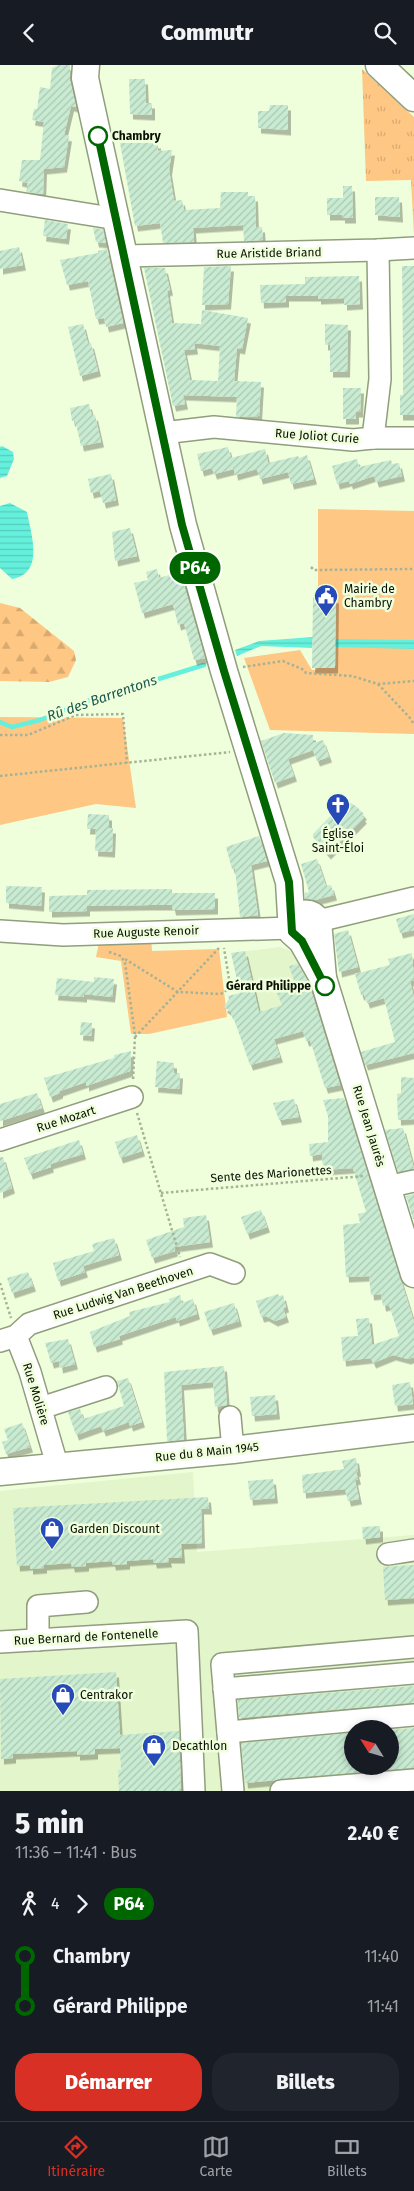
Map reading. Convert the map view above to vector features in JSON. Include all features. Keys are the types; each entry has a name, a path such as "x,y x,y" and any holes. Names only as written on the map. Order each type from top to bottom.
{"main road":[{"path":"86,65 85,78 182,525 224,671 289,882 305,926"},
{"path":"379,65 414,98"},
{"path":"404,65 414,75"},
{"name":"Rue Jean Jaurès","path":"305,926 414,1274"},
{"name":"Rue du 8 Main 1945","path":"0,1472 233,1450 414,1428"}],"street":[{"path":"0,200 117,219"},
{"name":"Rue Aristide Briand","path":"124,256 378,251 414,248"},
{"name":"Rue Joliot Curie","path":"163,433 214,427 353,440 373,438 380,379 378,251"},
{"path":"373,438 414,438"},
{"name":"Rue Auguste Renoir","path":"0,931 63,935 305,926 414,898"},
{"name":"Rue Mozart","path":"0,1140 132,1097"},
{"path":"385,1181 414,1181"},
{"name":"Rue Ludwig Van Beethoven","path":"8,1339 28,1324 210,1264 234,1273"},
{"name":"Rue Molière","path":"8,1339 41,1408 58,1468"},
{"path":"41,1408 106,1387"},
{"path":"230,1417 233,1450"},
{"path":"388,1554 414,1550"},
{"path":"38,1639 38,1606 87,1602"},
{"name":"Rue Bernard de Fontenelle","path":"0,1642 187,1631 194,1791"},
{"path":"233,1791 222,1664 414,1647"},
{"path":"224,1689 414,1673"},
{"path":"228,1732 414,1715"},
{"path":"281,1791 414,1780"}],"path":[{"path":"311,567 314,570 414,569"},
{"path":"224,671 254,664 283,661 304,670 306,673 352,675 378,684 414,681"},
{"path":"378,684 411,719 414,725"},
{"path":"0,735 28,735 76,715 123,714 127,763"},
{"path":"0,776 249,750"},
{"path":"121,956 134,967 178,992 220,994 229,989 223,943 178,992 135,1037"},
{"name":"Sente des Marionettes","path":"161,1193 385,1181"},
{"path":"0,1283 8,1339"}],"shaded area":[{"path":"280,947 300,954 313,996 245,1016 231,953"},
{"path":"193,1472 197,1552 414,1535 414,1791 0,1791 0,1491"}],"green space":[{"path":"362,69 414,117 414,235 411,180 366,181"},
{"path":"318,509 414,511 414,734 270,730 244,658 300,650 312,670 317,668 335,668 336,598 318,597"},
{"path":"0,603 20,608 74,651 76,660 68,677 49,682 0,681"},
{"path":"0,717 123,718 136,808 96,804 0,825"},
{"path":"151,936 152,951 219,949 227,1017 149,1034 131,1034 121,961 96,957 100,938"}],"water":[{"path":"2,446 13,452 14,459 7,476 0,478 0,447"},
{"path":"10,503 27,512 33,541 32,561 29,569 22,575 12,579 0,568 0,506"},
{"path":"313,637 312,648 261,646 237,656 235,650 259,641"},
{"path":"335,639 414,640 414,649 335,647"}],"building":[{"path":"58,65 70,65 70,81 76,107 71,106 64,135 69,136 64,167 44,169 43,194 26,192 28,183 19,181 22,160 40,160 44,122 32,120 34,109 37,109 40,87 50,89 52,68"},
{"path":"129,79 145,79 146,103 152,103 152,115 130,114"},
{"path":"270,105 288,105 288,130 258,128 258,111 269,111"},
{"path":"120,143 158,143 158,151 172,150 169,170 174,201 182,200 184,210 220,208 221,192 248,192 248,196 255,196 256,227 262,227 263,240 244,241 243,225 193,228 194,242 163,243 160,223 135,226"},
{"path":"343,186 352,186 353,218 342,218 342,215 327,215 327,198 343,198"},
{"path":"375,197 399,197 400,217 375,215"},
{"path":"45,220 68,224 66,239 43,236"},
{"path":"93,228 103,229 106,243 96,242"},
{"path":"19,247 23,265 0,269 0,251"},
{"path":"107,249 123,323 106,327 104,318 96,319 88,281 67,285 60,260 98,253 98,251"},
{"path":"231,266 228,304 202,305 204,267"},
{"path":"402,266 414,266 414,415 400,415 400,395 403,395"},
{"path":"144,268 165,268 170,290 167,291 172,323 201,324 202,310 248,318 242,349 237,348 234,381 261,382 259,416 236,417 237,397 183,395 185,404 173,406","holes":["194,343 220,346 218,381 190,380 184,350 195,349"]},
{"path":"359,276 360,304 344,305 344,298 318,299 318,296 286,296 286,302 261,303 260,285 305,284 305,277"},
{"path":"83,324 88,344 91,343 98,371 80,376 68,327"},
{"path":"325,324 348,325 347,372 330,372 330,344 325,345"},
{"path":"343,388 361,388 360,412 356,412 356,419 343,419"},
{"path":"89,404 92,416 95,415 101,442 81,446 75,420 72,421 70,408"},
{"path":"228,447 231,458 265,449 268,463 307,455 314,479 291,484 288,472 260,479 257,469 235,475 234,469 214,474 212,468 201,471 197,454"},
{"path":"357,459 359,467 391,460 392,464 399,463 402,476 376,482 374,476 350,484 349,481 337,484 332,466"},
{"path":"111,474 116,500 103,503 100,491 91,493 88,479"},
{"path":"130,528 137,556 115,561 112,532"},
{"path":"157,569 159,578 180,572 205,658 194,660 184,623 178,625 173,604 142,613 134,583 148,580 146,572"},
{"name":"Mairie de Chambry","path":"313,597 336,598 335,668 312,668"},
{"path":"284,733 313,735 313,743 323,740 329,757 317,761 313,750 288,759 294,776 275,783 261,741"},
{"name":"Église Saint-Éloi","path":"346,800 364,814 362,816 364,818 328,854 313,837 313,834"},
{"path":"88,814 109,815 109,828 113,828 112,852 95,851 96,829 87,829"},
{"path":"259,836 267,861 251,865 258,915 240,917 235,868 232,869 226,847"},
{"path":"317,859 326,886 331,885 334,895 315,900 305,899 305,893 309,892 301,864"},
{"path":"6,886 42,887 41,906 6,903"},
{"path":"172,889 172,893 215,893 215,909 173,910 172,905 87,906 87,911 49,912 49,896 87,895 87,890"},
{"path":"414,914 414,930 400,933 396,919"},
{"path":"348,930 358,967 339,972 334,934"},
{"path":"245,951 259,1012 282,1005 276,991 295,983 289,966 298,964 309,984 340,1085 325,1088 310,1040 306,1041 303,1031 274,1039 280,1057 250,1065 231,1012 224,1007 229,999 228,996 240,993 231,953"},
{"path":"412,953 414,980 410,981 414,998 414,1053 365,1065 361,1052 395,1042 384,998 367,1003 364,994 361,995 355,974 390,965 388,959"},
{"path":"94,977 114,979 112,997 84,994 84,997 55,995 57,978 94,982"},
{"path":"81,1022 92,1023 91,1036 80,1035"},
{"path":"131,1051 130,1071 86,1086 86,1082 60,1091 60,1093 50,1097 44,1078 114,1058 114,1055"},
{"path":"157,1061 174,1063 174,1073 180,1073 179,1089 155,1087"},
{"path":"401,1077 414,1078 414,1119 398,1120 397,1094 401,1093"},
{"path":"37,1093 42,1108 0,1121 0,1104"},
{"path":"344,1098 414,1322 414,1357 408,1359 393,1355 373,1363 371,1358 343,1361 341,1337 358,1336 356,1319 369,1318 372,1345 399,1336 389,1305 383,1306 381,1294 371,1295 369,1276 346,1277 343,1225 360,1223 358,1214 366,1212 353,1168 323,1170 322,1154 310,1156 309,1144 328,1142 328,1116 323,1100"},
{"path":"294,1099 299,1117 279,1120 273,1103"},
{"path":"403,1128 414,1169 398,1172 385,1130"},
{"path":"137,1135 142,1151 120,1158 115,1142"},
{"path":"79,1140 83,1154 50,1164 51,1167 30,1174 24,1158"},
{"path":"0,1157 3,1157 12,1188 0,1193"},
{"path":"414,1194 414,1219 413,1219 406,1196"},
{"path":"261,1210 267,1227 247,1234 241,1217"},
{"path":"206,1215 210,1242 174,1247 175,1251 152,1258 146,1240 184,1227 183,1218"},
{"path":"114,1238 119,1255 83,1266 85,1272 58,1281 53,1263 94,1251 92,1244"},
{"path":"28,1272 33,1286 12,1293 7,1278"},
{"path":"278,1294 279,1296 283,1295 286,1307 283,1308 286,1317 275,1321 266,1316 261,1317 256,1301"},
{"path":"180,1295 182,1303 193,1299 197,1314 177,1321 176,1317 119,1336 120,1339 94,1347 90,1332 130,1316 129,1312 170,1302 169,1299"},
{"path":"234,1303 239,1321 210,1330 204,1312"},
{"path":"68,1339 75,1364 60,1368 59,1361 51,1363 45,1343"},
{"path":"224,1366 227,1405 215,1407 213,1382 181,1385 184,1440 167,1441 164,1372"},
{"path":"128,1378 142,1422 130,1426 129,1422 103,1431 101,1426 76,1435 68,1412 80,1409 83,1419 124,1406 117,1381"},
{"path":"410,1382 413,1404 395,1406 392,1385"},
{"path":"275,1395 277,1414 252,1416 250,1397"},
{"path":"22,1423 30,1447 6,1454 2,1442 8,1440 4,1429"},
{"path":"356,1458 358,1479 355,1480 359,1499 348,1501 345,1489 303,1493 302,1475 344,1469 342,1461"},
{"path":"273,1479 275,1498 250,1500 248,1481"},
{"path":"208,1497 209,1509 201,1509 202,1543 181,1544 182,1558 168,1558 169,1562 154,1563 153,1559 127,1561 127,1564 113,1565 112,1561 86,1563 86,1566 72,1567 71,1563 44,1565 44,1568 30,1569 30,1565 17,1566 13,1508"},
{"path":"380,1526 380,1537 363,1539 362,1527"},
{"path":"414,1565 414,1598 385,1600 383,1567"},
{"path":"116,1672 120,1735 179,1731 181,1791 119,1791 118,1770 121,1770 120,1748 95,1749 95,1754 77,1755 77,1751 13,1754 13,1758 1,1759 0,1679"},
{"path":"414,1686 414,1703 239,1718 238,1700"},
{"path":"414,1728 414,1768 399,1769 399,1729"},
{"path":"344,1734 344,1774 245,1783 241,1743"}],"waterway":[{"name":"Rû des Barrentons","path":"0,722 12,727 40,720 90,700 204,665"}],"bus line":[{"name":"P64","path":"98,136 182,525 224,671 289,882 293,921 292,932 294,936 302,941 325,986"}],"place":[{"name":"Chambry","path":"98,136"},
{"name":"Mairie de Chambry","path":"326,617"},
{"name":"Église Saint-Éloi","path":"338,826"},
{"name":"Gérard Philippe","path":"325,986"},
{"name":"Garden Discount","path":"52,1550"},
{"name":"Centrakor","path":"63,1716"},
{"name":"Decathlon","path":"154,1767"}]}
